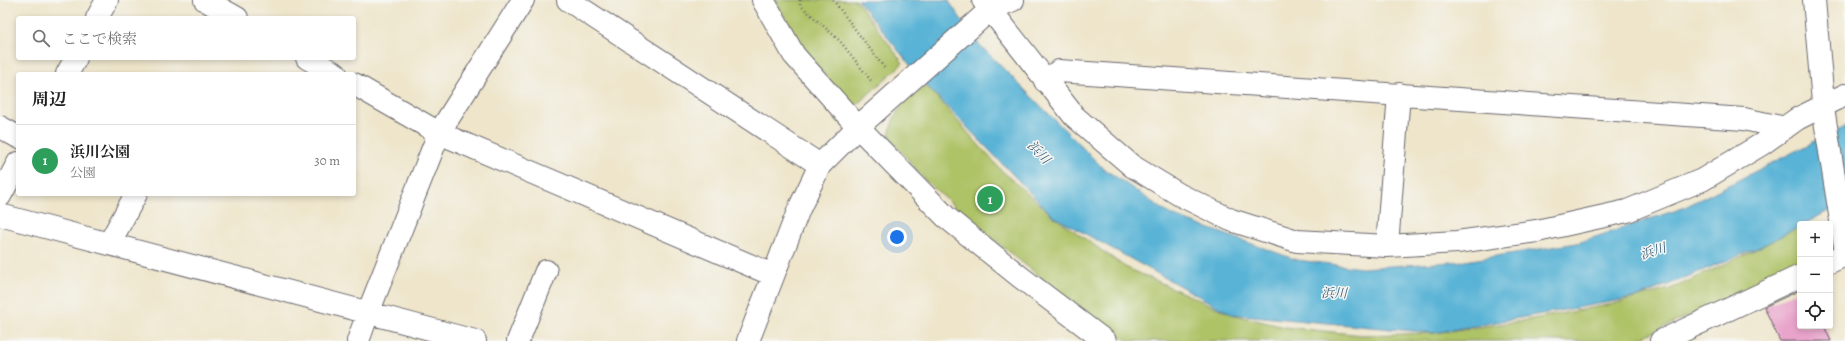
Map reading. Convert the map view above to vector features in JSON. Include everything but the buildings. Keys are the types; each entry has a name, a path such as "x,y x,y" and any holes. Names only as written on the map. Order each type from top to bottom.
{"street":[{"path":"99,16 107,0"},
{"path":"205,0 233,16"},
{"path":"358,341 439,133 523,0"},
{"path":"568,0 820,165"},
{"path":"763,0 794,55 858,127 946,217 1101,340"},
{"path":"748,341 799,209 820,165 987,5 1012,0"},
{"path":"1814,0 1824,109 1843,235"},
{"path":"987,5 1045,81 1074,116 1132,166 1180,195 1231,220 1297,241 1387,246 1457,242 1530,232 1627,211 1702,180 1762,144 1785,128 1824,109 1845,95"},
{"path":"68,72 75,60"},
{"path":"311,60 332,72"},
{"path":"1045,81 1060,71 1744,118 1785,128"},
{"path":"356,85 439,133 773,275"},
{"path":"1387,246 1399,94"},
{"path":"0,127 16,136"},
{"path":"0,196 16,167"},
{"path":"108,244 135,196"},
{"path":"0,215 475,341"},
{"path":"1833,261 1845,255"},
{"path":"518,341 546,271"},
{"path":"1660,341 1797,277"}],"path":[{"path":"800,0 800,5 898,91"},
{"path":"833,0 898,91"}],"green space":[{"path":"775,0 856,0 903,63 852,109 803,48"},
{"path":"926,85 1000,169 1053,216 1125,267 1231,314 1284,327 1362,335 1434,333 1522,321 1613,304 1673,288 1749,253 1797,228 1797,266 1634,341 1129,341 1104,328 973,223 926,181 889,137 897,112 906,101"}],"water":[{"name":"浜川","path":"858,0 948,0 977,42 1103,168 1171,215 1297,260 1362,268 1465,261 1577,243 1683,208 1845,126 1845,202 1810,221 1797,221 1797,228 1762,246 1638,297 1434,333 1231,314 1053,216 926,85"}],"place":[{"name":"浜川公園","path":"990,199"}]}
